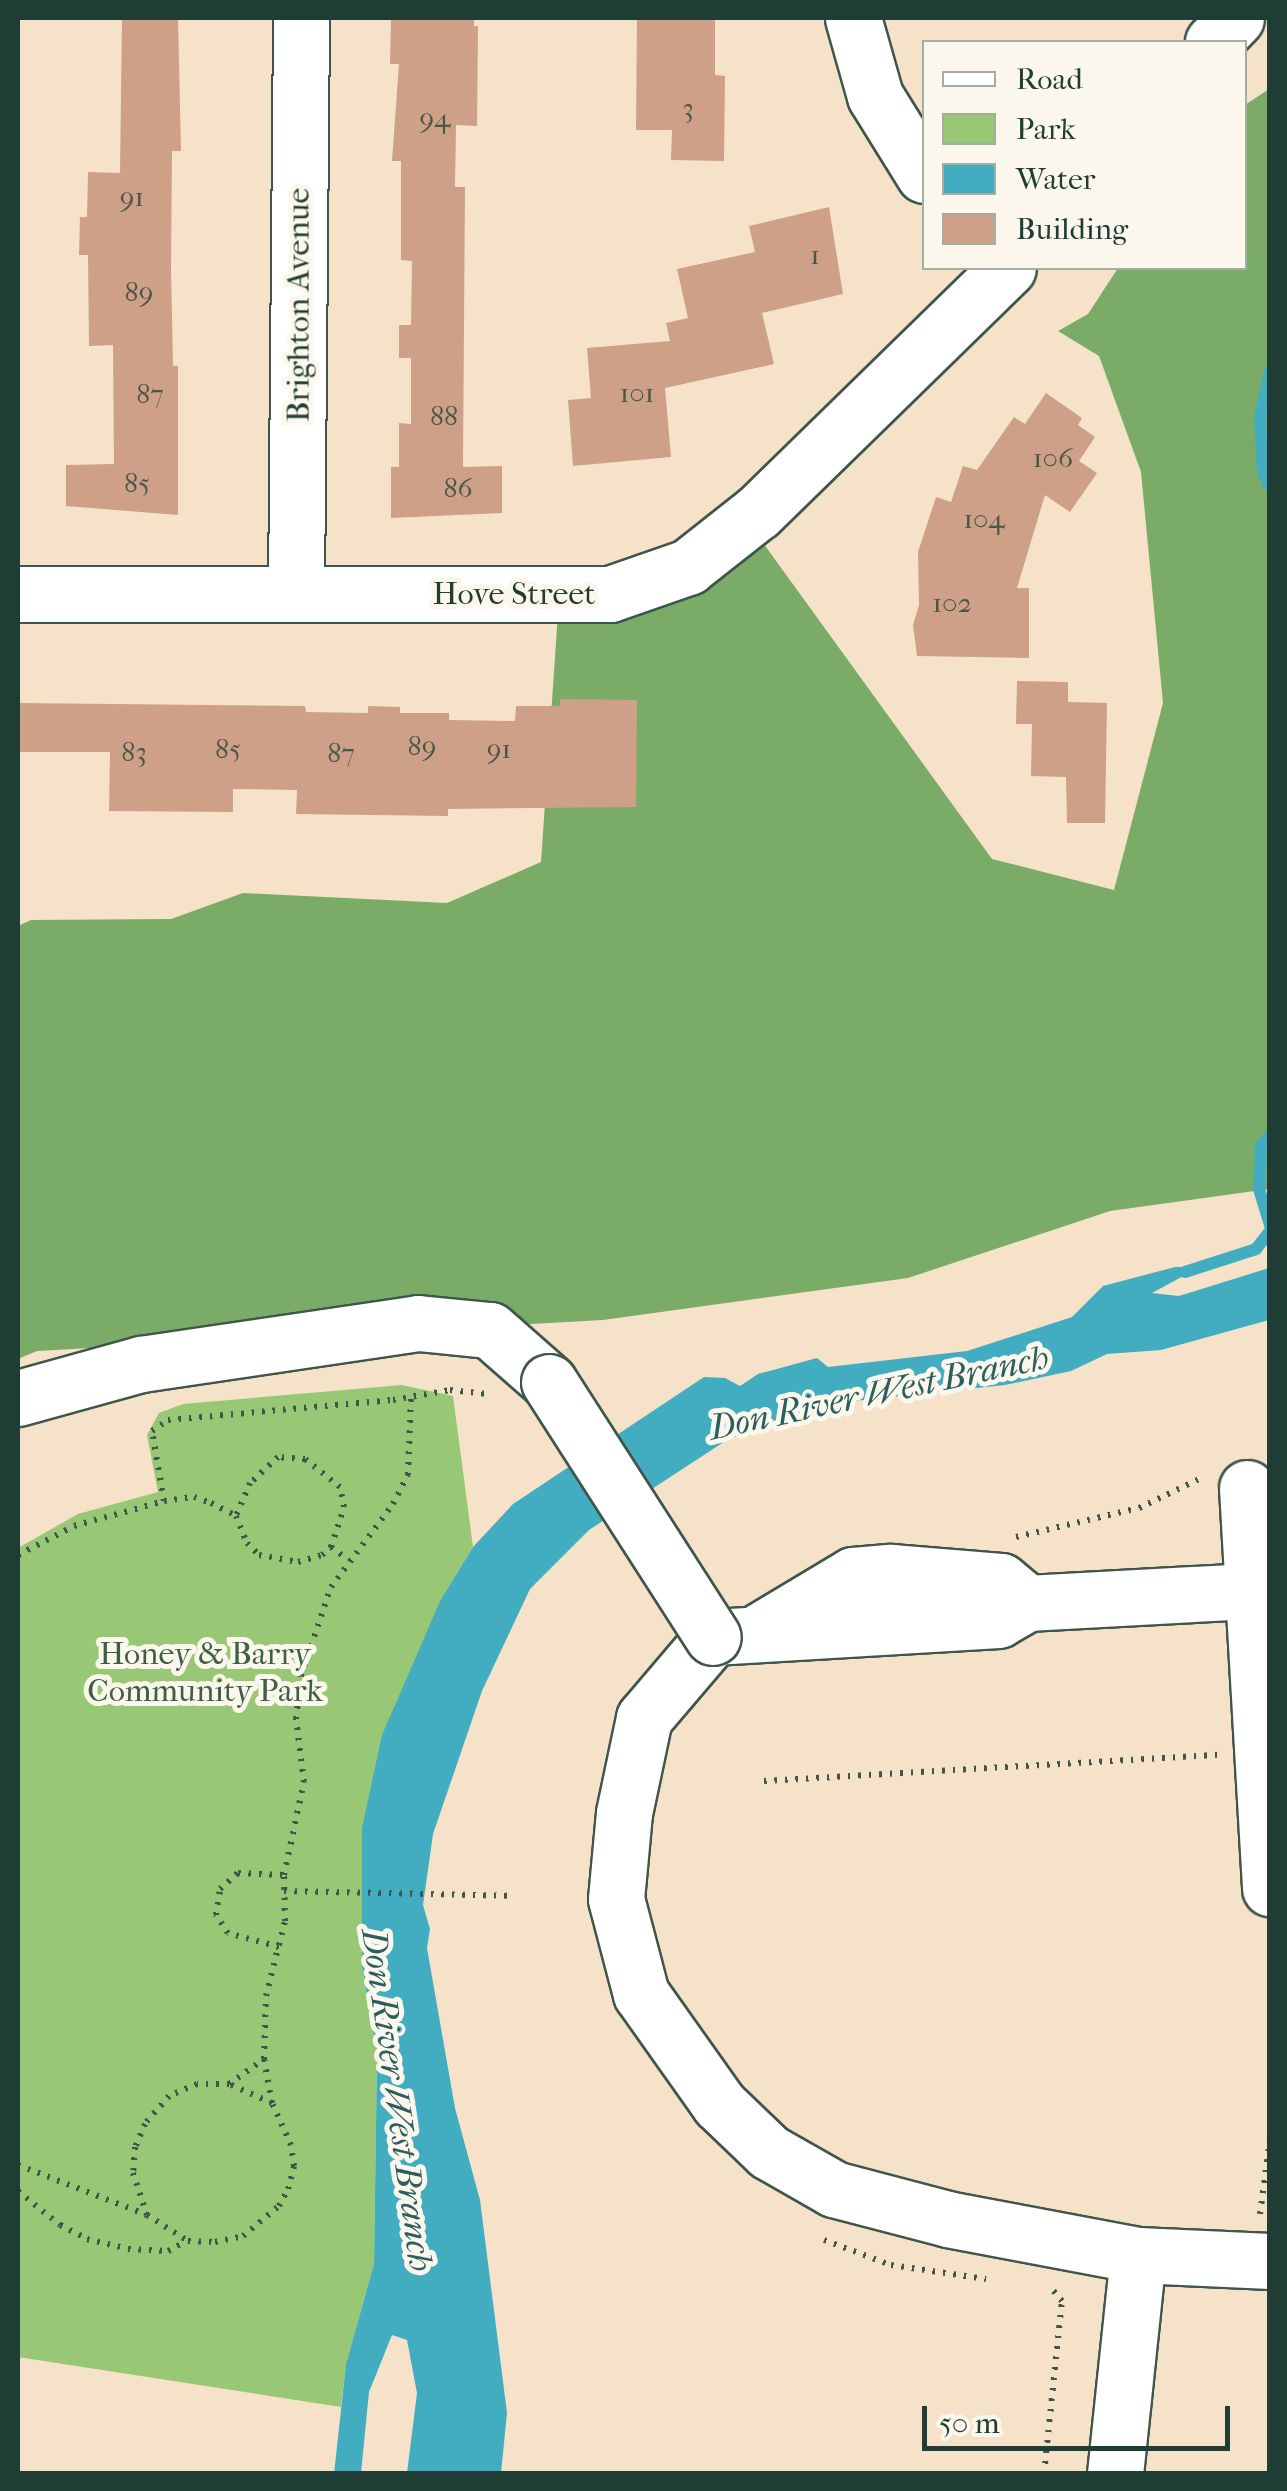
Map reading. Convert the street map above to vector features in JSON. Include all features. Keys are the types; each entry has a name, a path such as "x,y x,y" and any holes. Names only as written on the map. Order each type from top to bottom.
{"street":[{"name":"Brighton Avenue","path":"296,593 301,18"},
{"path":"853,18 875,96 922,172"},
{"path":"1215,40 1236,18"},
{"name":"Hove Street","path":"18,594 610,594 688,567 758,512 999,271"},
{"path":"18,1398 142,1364 418,1322 490,1330 549,1382 734,1636"},
{"path":"1228,1481 1250,1591 1270,1888"},
{"path":"1250,1591 1027,1603 1000,1581 891,1572 853,1575 734,1636 644,1718 624,1813 616,1900 642,1994 719,2104 769,2152 834,2190 948,2219 1138,2255 1270,2261"},
{"path":"1115,2474 1138,2255"}],"path":[{"path":"164,1501 152,1431 168,1420 450,1390 496,1394"},
{"path":"18,2191 60,2225 87,2239 128,2249 168,2251 188,2241 215,2242 243,2236 278,2206 294,2166 284,2121 272,2103 264,2058 266,1996 286,1921 284,1875 304,1782 296,1719 301,1676 321,1610 348,1560 393,1504 408,1476 412,1397"},
{"path":"18,1556 74,1526 164,1501 194,1497 236,1516 247,1543 259,1554 298,1562 322,1555 330,1547 344,1507 340,1487 305,1459 278,1457 250,1483 236,1516"},
{"path":"1009,1538 1139,1508 1228,1481"},
{"path":"330,1547 348,1560"},
{"path":"764,1781 1262,1753"},
{"path":"279,1947 228,1933 216,1916 220,1889 238,1873 284,1875"},
{"path":"284,1891 514,1896"},
{"path":"229,2084 264,2058"},
{"path":"147,2215 134,2173 135,2147 145,2124 169,2096 197,2084 229,2084 272,2103"},
{"path":"18,2165 147,2215 188,2241"},
{"path":"810,2234 891,2265 994,2280"},
{"path":"1040,2286 1049,2287 1062,2301 1044,2474"}],"green space":[{"path":"1269,89 1269,1189 1110,1211 908,1278 603,1320 37,1351 18,1359 18,926 31,920 171,919 243,893 447,903 541,862 558,613 758,536 992,859 1114,890 1163,703 1141,472 1099,356 1058,331 1088,314 1117,270 1247,270 1247,104"},
{"name":"Honey & Barry Community Park","path":"402,1385 453,1396 473,1547 441,1599 362,1967 377,2055 374,2264 346,2364 341,2407 18,2357 18,1548 78,1514 158,1492 147,1435 159,1413 183,1404"}],"water":[{"name":"Don River West Branch","path":"1175,1267 1200,1267 1152,1293 1179,1296 1269,1268 1269,1320 1161,1350 1107,1354 1071,1371 1005,1385 835,1403 730,1438 589,1530 530,1589 482,1691 433,1834 423,1905 430,1929 427,1948 455,2108 480,2200 507,2413 501,2473 407,2473 417,2393 407,2340 392,2335 369,2392 361,2473 334,2474 346,2364 374,2264 377,2055 362,1967 362,1828 382,1735 441,1599 473,1547 513,1504 704,1377 725,1378 740,1386 758,1374 817,1358 828,1367 967,1351 1072,1317 1103,1286"}],"building":[{"path":"122,18 178,18 181,151 172,151 171,270 173,366 178,366 178,515 66,506 66,465 114,464 113,345 89,346 88,255 79,255 80,217 87,217 88,172 120,173"},
{"path":"391,18 474,18 474,26 478,26 477,126 456,125 455,187 465,187 463,467 502,466 502,513 391,518 391,467 399,467 399,423 411,424 411,358 399,358 399,325 411,325 412,261 401,260 401,161 392,161 399,64 390,64"},
{"path":"637,18 715,18 715,75 725,76 724,161 671,160 672,130 636,130"},
{"path":"829,207 843,294 762,313 774,364 665,388 671,457 573,466 568,400 591,398 587,348 670,341 666,323 688,318 677,269 755,252 749,226"},
{"path":"1046,393 1082,418 1078,425 1095,437 1079,461 1097,473 1070,512 1045,495 1017,588 1029,588 1029,658 917,656 913,625 919,605 918,552 936,497 951,502 963,466 977,470 1014,417 1025,424"},
{"path":"1017,681 1068,682 1068,702 1107,703 1105,823 1067,823 1066,777 1031,776 1032,724 1016,724"},
{"path":"560,699 637,700 636,807 448,809 448,816 296,814 297,790 233,789 233,812 109,811 110,752 18,752 18,703 305,706 306,712 368,713 368,706 400,707 400,713 449,713 449,720 515,721 516,706 560,706"}],"waterway":[{"path":"1270,371 1260,418 1263,471 1270,487"},
{"path":"1270,1135 1261,1146 1259,1189 1270,1226"},
{"path":"1185,1272 1256,1249 1270,1231"}]}
